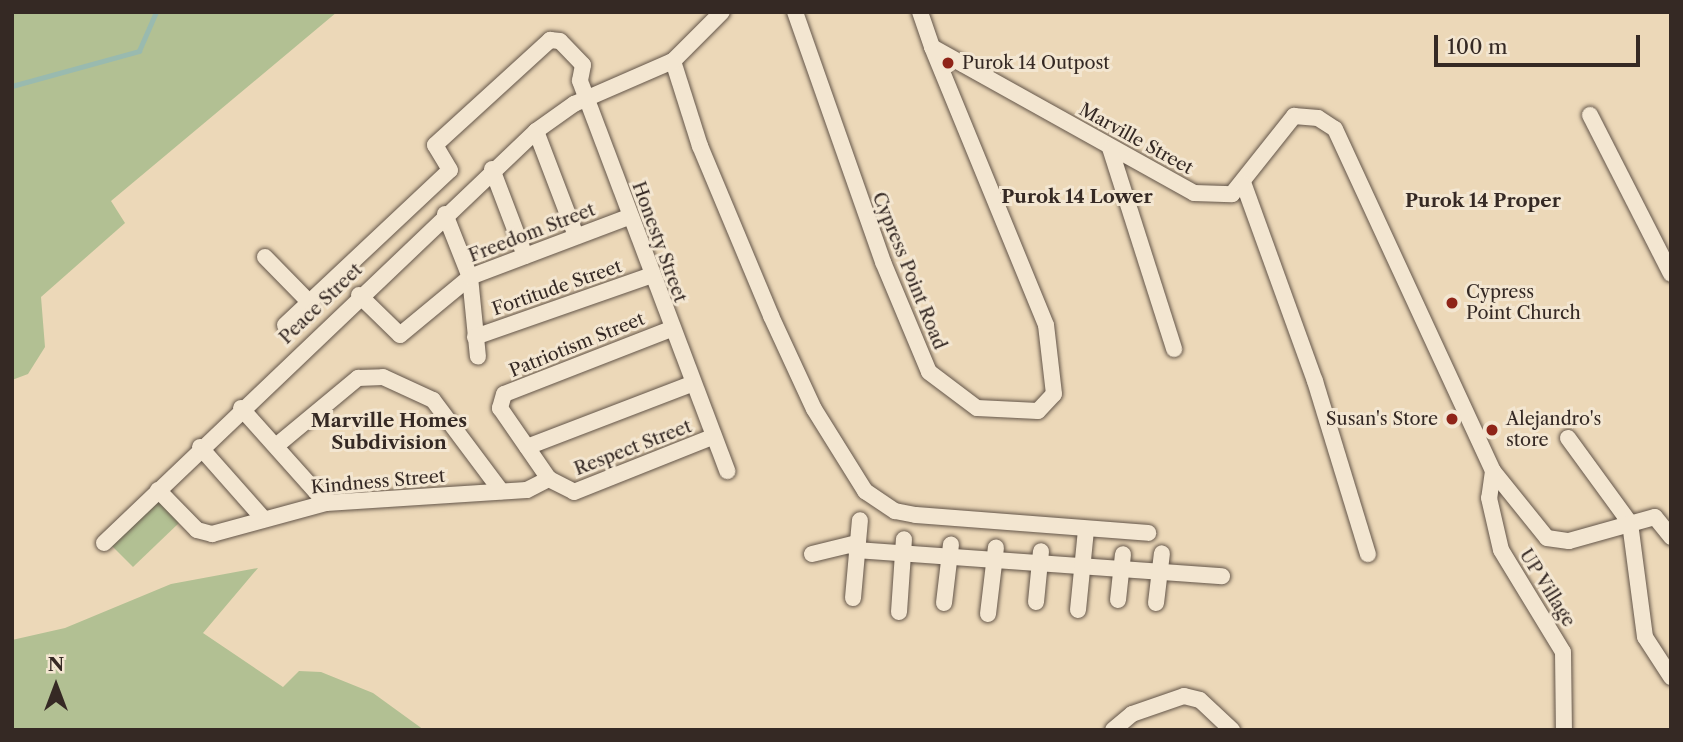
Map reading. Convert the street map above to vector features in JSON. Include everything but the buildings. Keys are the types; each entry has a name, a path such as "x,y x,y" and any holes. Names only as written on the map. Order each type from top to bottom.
{"street":[{"path":"580,101 673,61 722,12"},
{"name":"Cypress Point Road","path":"795,12 883,262 929,372 977,408 1038,411 1054,394 1046,325 932,47"},
{"path":"920,12 932,47"},
{"name":"Honesty Street","path":"330,283 450,170 435,145 550,40 560,41 583,65 580,101 629,216 691,384 727,471"},
{"name":"Marville Street","path":"932,47 1194,193 1232,194 1244,185"},
{"path":"673,61 700,146 771,316 819,419 865,491 895,511 916,515 1147,533"},
{"name":"Peace Street","path":"104,543 200,447 492,169 536,131 580,101"},
{"path":"1368,554 1315,381 1244,185 1294,116 1318,118 1335,129 1493,471 1547,538 1569,541 1658,517 1671,537"},
{"path":"1590,116 1671,274"},
{"path":"536,131 576,236"},
{"path":"1110,148 1174,349"},
{"path":"492,169 525,256"},
{"name":"Fortitude Street","path":"444,214 470,277 478,358"},
{"name":"Freedom Street","path":"354,299 400,335 470,277 629,216"},
{"path":"265,257 309,302"},
{"name":"Fortitude Street","path":"475,337 652,275"},
{"path":"285,325 330,283 354,299"},
{"name":"Patriotism Street","path":"527,447 499,400 671,329"},
{"path":"276,446 358,378 383,377 433,400 501,491"},
{"path":"539,485 527,447 691,384"},
{"path":"241,408 326,503"},
{"name":"Respect Street","path":"539,485 566,491 584,490 712,437"},
{"path":"1568,438 1630,523 1645,637 1671,677"},
{"path":"200,447 262,517"},
{"name":"UP Village","path":"1493,471 1489,498 1501,550 1563,652 1564,730"},
{"name":"Kindness Street","path":"158,489 197,530 212,534 262,517 326,503 501,491 539,485"},
{"path":"853,598 860,520"},
{"path":"1078,610 1086,530"},
{"path":"899,612 904,546"},
{"path":"812,554 856,547 904,546 1041,557 1083,566 1123,562 1159,572 1222,576"},
{"path":"944,603 950,550"},
{"path":"1156,603 1162,553"},
{"path":"988,614 995,554"},
{"path":"1036,602 1041,557"},
{"path":"1118,600 1123,562"},
{"path":"1113,730 1167,699 1193,696 1232,730"}],"green space":[{"path":"12,12 337,12 111,201 125,223 41,297 45,347 28,374 12,380"},
{"path":"158,499 180,522 133,567 110,544"},
{"path":"258,568 203,633 283,687 299,671 321,672 373,693 424,730 12,730 12,640 65,628 171,584"}],"waterway":[{"path":"12,86 139,51 156,12"}],"place":[{"name":"Purok 14 Outpost","path":"948,63"},
{"name":"Cypress Point Church","path":"1452,303"},
{"name":"Susan's Store","path":"1452,419"},
{"name":"Alejandro's store","path":"1492,430"}],"district":[{"name":"Purok 14 Lower","path":"1077,197"},
{"name":"Purok 14 Proper","path":"1483,201"},
{"name":"Marville Homes Subdivision","path":"389,432"}]}
